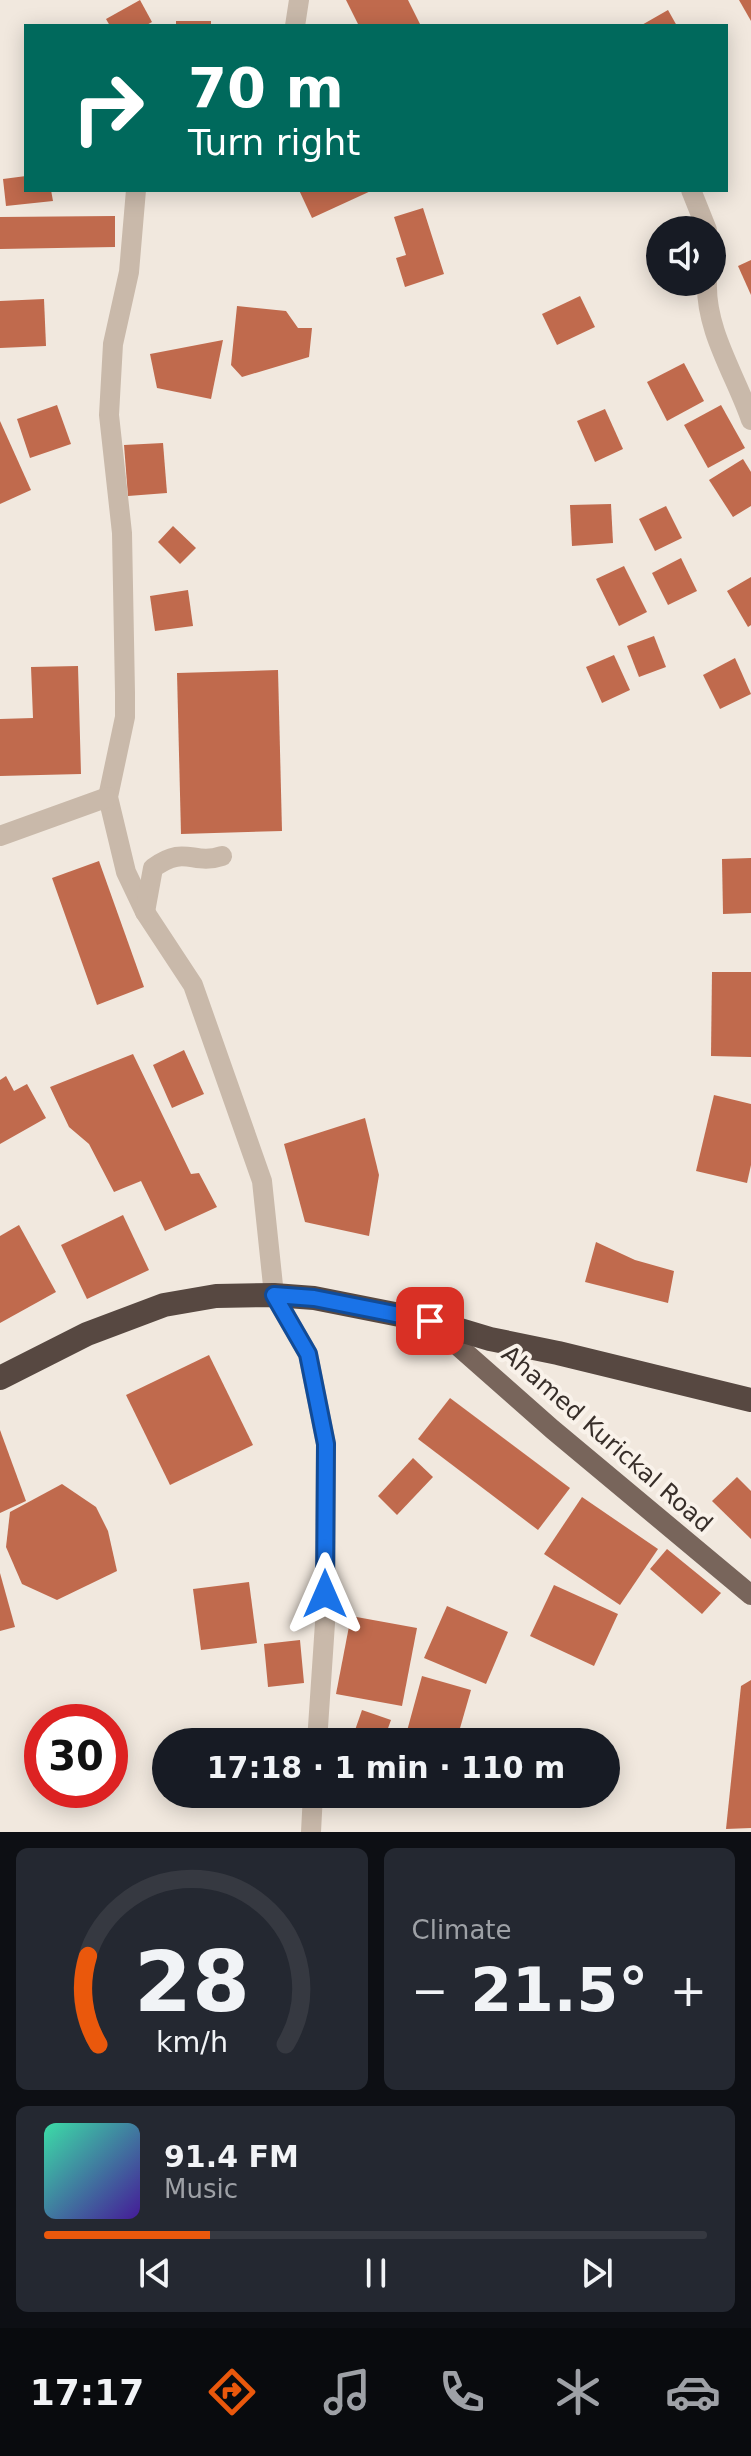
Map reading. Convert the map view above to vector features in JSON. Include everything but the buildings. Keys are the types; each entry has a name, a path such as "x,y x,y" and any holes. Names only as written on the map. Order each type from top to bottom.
{"highway":[{"path":"0,1378 87,1334 164,1305 216,1296 274,1295 314,1298 430,1321 490,1339 751,1400"}],"main road":[{"name":"Ahamed Kurickal Road","path":"430,1321 552,1429 751,1595"}],"street":[{"path":"295,24 299,0"},
{"path":"136,192 129,272 113,344 109,415 122,533 125,717 108,797 126,872 145,912 193,985 262,1181 274,1295 308,1354 326,1444 325,1623 318,1728"},
{"path":"692,192 701,216"},
{"path":"706,296 751,420"},
{"path":"0,836 108,797"},
{"path":"145,912 153,868 168,858 190,855 208,861 222,856"},
{"path":"311,1832 312,1808"}],"route":[{"path":"325,1594 326,1444 308,1354 274,1295 314,1298 430,1321"}]}
